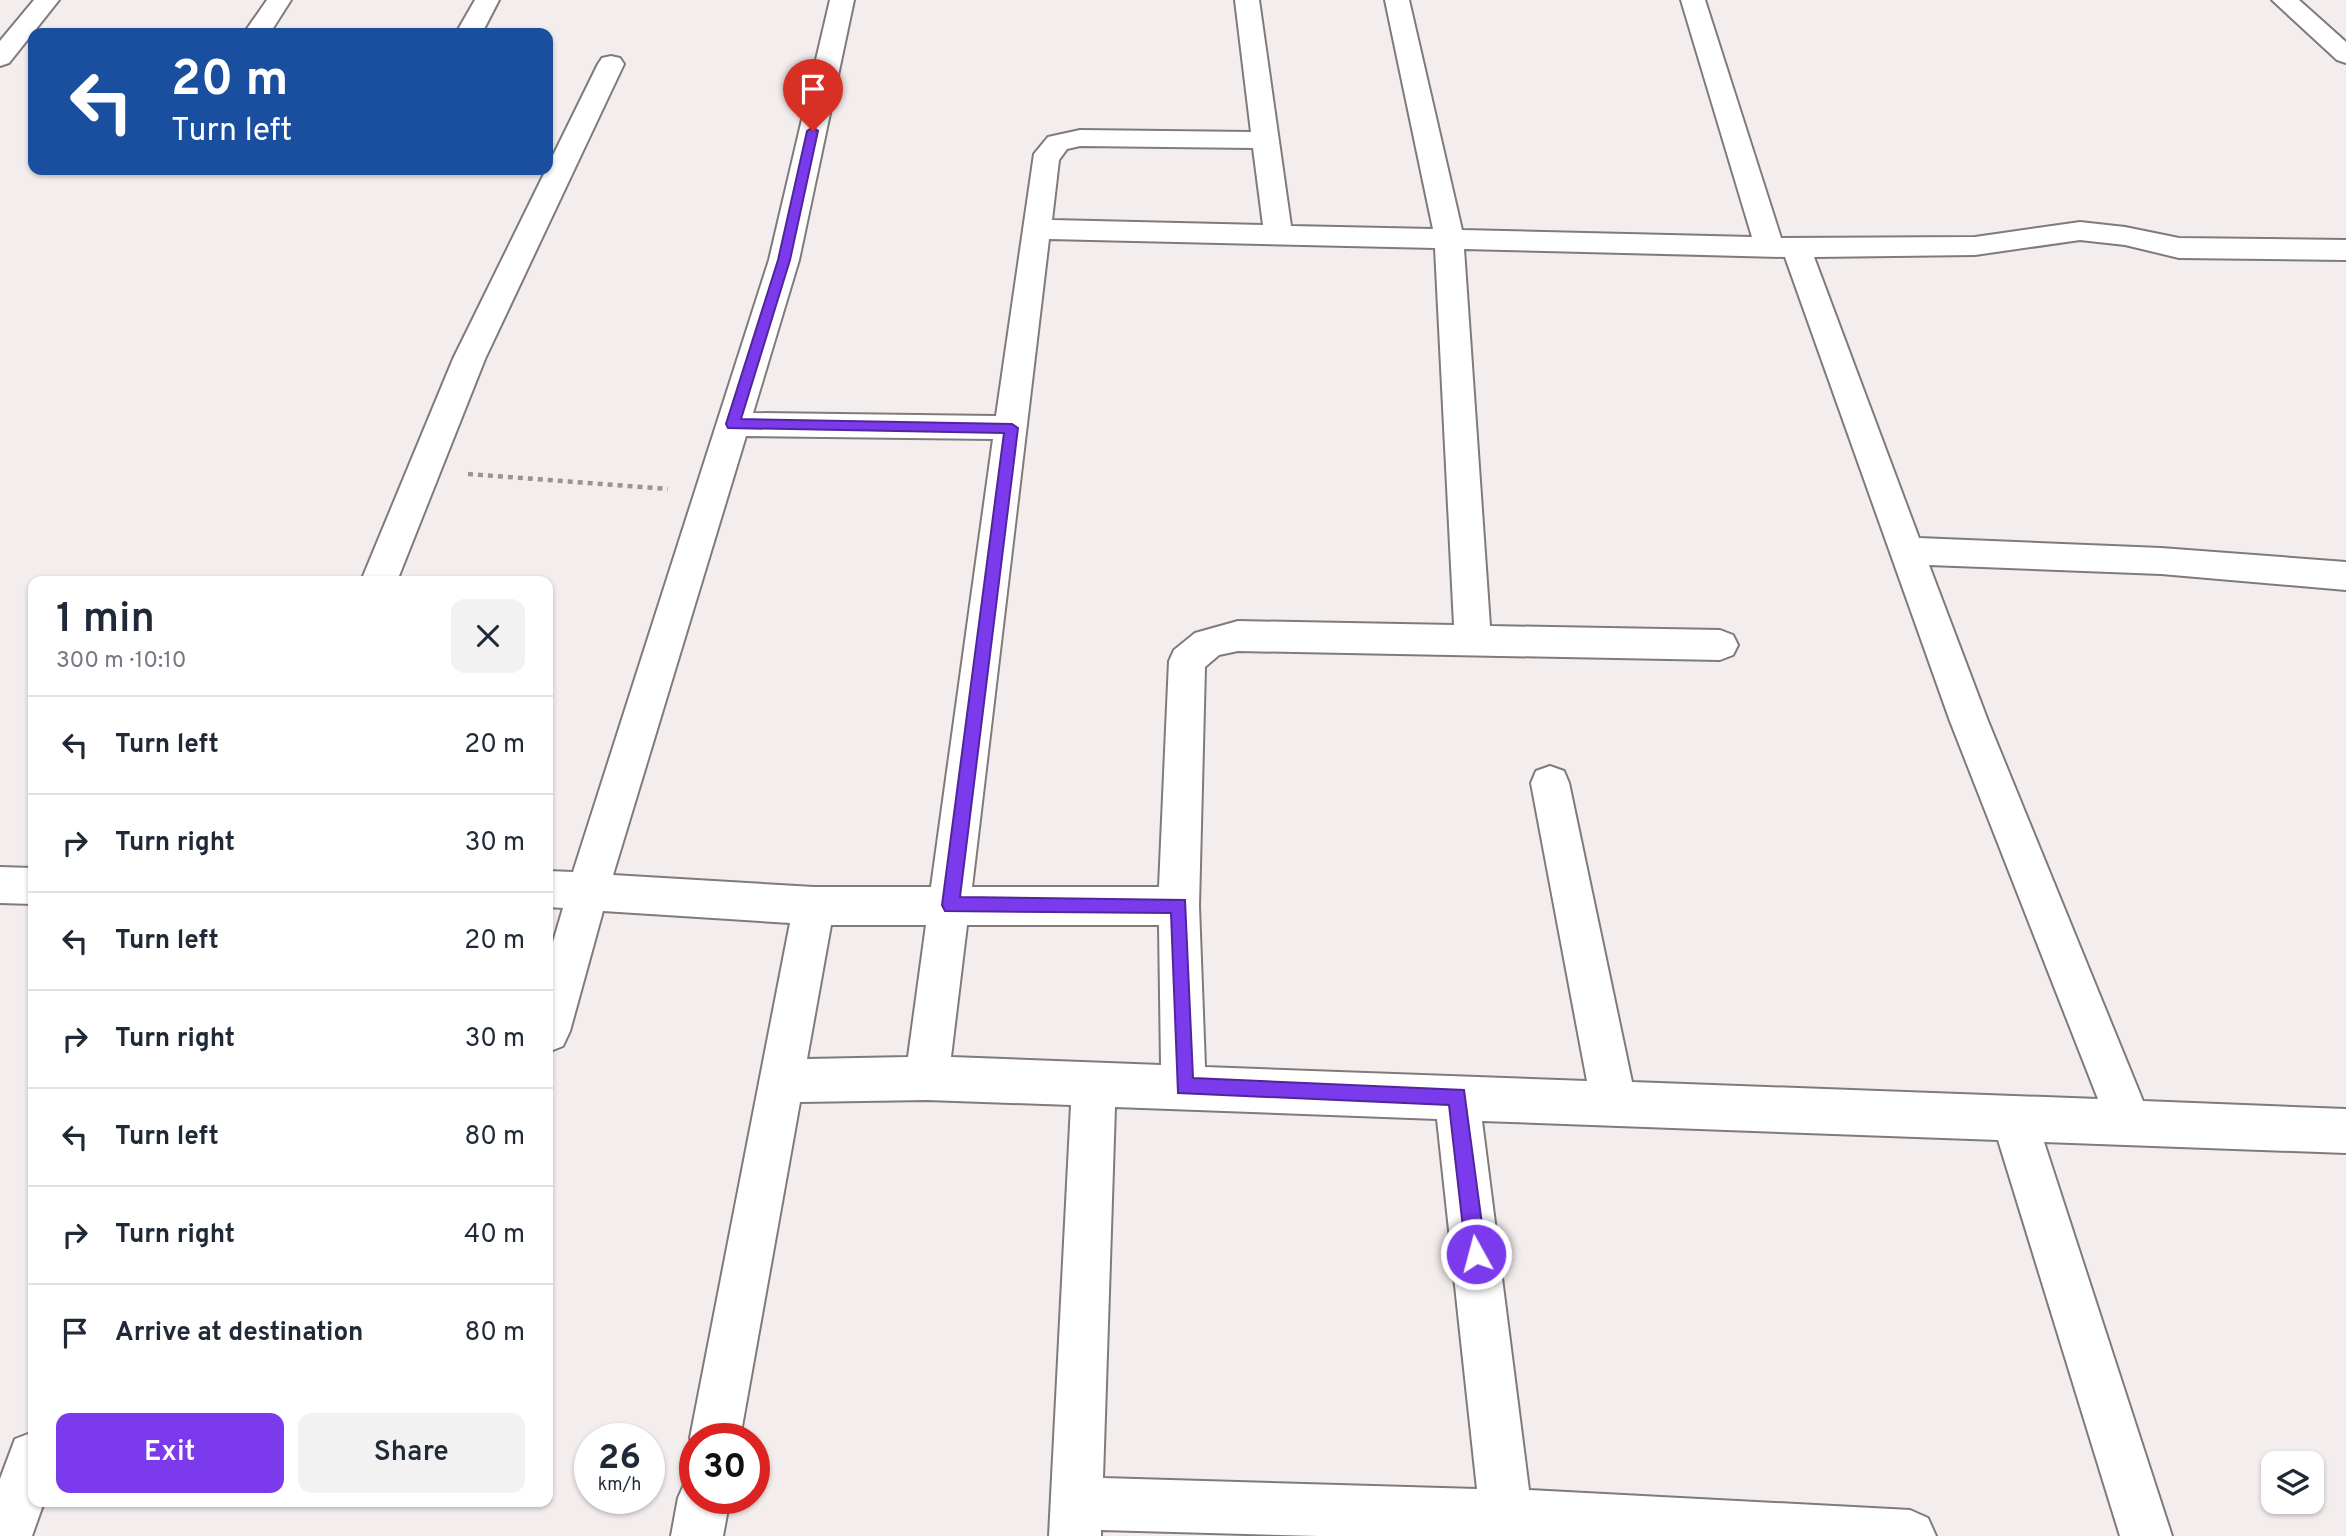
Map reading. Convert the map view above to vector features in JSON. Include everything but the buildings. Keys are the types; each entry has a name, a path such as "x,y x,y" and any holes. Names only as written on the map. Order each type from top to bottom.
{"street":[{"path":"0,58 47,0"},
{"path":"260,28 279,0"},
{"path":"472,28 487,0"},
{"path":"1247,0 1278,233"},
{"path":"1397,0 1449,238 1473,640"},
{"path":"1693,0 1783,248 1906,551 1969,721 2129,1122"},
{"path":"2284,0 2346,55"},
{"path":"553,1014 589,889 784,260 844,1"},
{"path":"381,576 468,359 611,64"},
{"path":"927,1078 1045,160 1050,147 1059,140 1266,140"},
{"path":"1037,229 1278,233 1783,248 1975,246 2080,231 2124,236 2179,248 2346,250"},
{"path":"733,424 1012,428"},
{"path":"1906,551 2161,561 2346,576"},
{"path":"1184,1087 1180,906 1187,662 1208,643 1238,636 1720,646"},
{"path":"1550,783 1614,1103"},
{"path":"0,886 28,886"},
{"path":"553,889 589,889 814,906 1180,906"},
{"path":"718,1423 814,906"},
{"path":"782,1081 927,1078 2346,1131"},
{"path":"1094,1084 1076,1520 1506,1516 1619,1519 1910,1536"},
{"path":"1457,1097 1506,1516"},
{"path":"2013,1117 2082,1326 2146,1536"},
{"path":"6,1536 28,1472"},
{"path":"697,1536 701,1514"}],"path":[{"path":"423,470 711,492"}],"route":[{"path":"813,131 784,260 733,424 1012,428 951,905 1180,906 1184,1087 1457,1097 1476,1254"}]}
